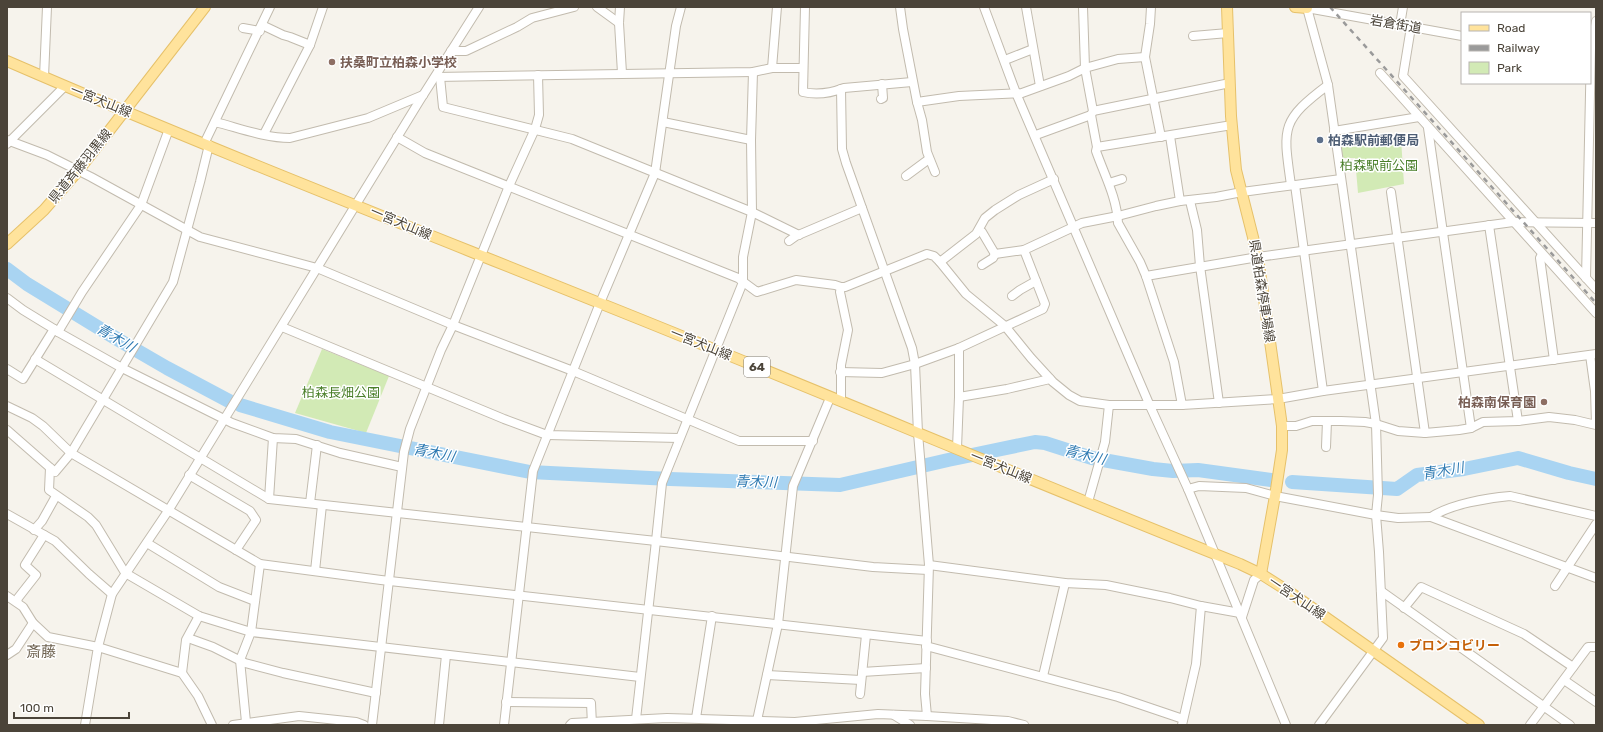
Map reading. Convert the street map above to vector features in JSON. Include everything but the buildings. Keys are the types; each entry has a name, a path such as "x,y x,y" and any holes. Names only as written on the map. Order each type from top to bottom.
{"main road":[{"name":"県道斉藤羽黒線","path":"7,244 44,210 78,171 205,7"},
{"name":"県道柏森停車場線","path":"1228,7 1232,125 1236,170 1258,257 1282,426 1282,450 1261,574"},
{"path":"1295,7 1307,8"},
{"name":"一宮犬山線","path":"7,61 64,87 716,350 830,398 957,448 1261,574 1291,592 1479,725"}],"street":[{"path":"44,77 47,7"},
{"path":"7,430 55,472 71,453 104,400 173,282 200,182 207,145 215,122 270,7"},
{"path":"264,134 310,45 323,7"},
{"path":"85,725 98,647 112,594 127,574 168,511 397,137 424,94 438,77 451,51 479,7"},
{"path":"451,51 466,51 518,27 532,18 574,7"},
{"path":"598,7 619,23"},
{"path":"620,7 619,23 622,73"},
{"path":"504,725 533,471 600,303 655,173 680,7"},
{"path":"772,68 777,7"},
{"path":"805,7 802,92 811,94 882,84 912,82"},
{"path":"900,7 912,82 929,159 935,172"},
{"path":"984,7 1016,93 1036,135 1150,406 1188,489 1286,725"},
{"path":"1026,7 1040,86"},
{"path":"1083,7 1085,68 1097,146 1096,151 1109,183 1118,216 1118,223 1140,262 1146,276 1174,362 1182,405"},
{"path":"1151,7 1145,57 1161,136"},
{"path":"1400,24 1403,7"},
{"path":"1307,8 1328,85 1376,424 1378,495 1376,515 1383,638 1319,725"},
{"name":"岩倉街道","path":"1307,8 1461,36"},
{"path":"1586,278 1592,223 1592,48 1596,21"},
{"path":"1412,26 1403,76 1596,289"},
{"path":"243,28 261,28 290,36 310,45"},
{"path":"1193,36 1228,33"},
{"path":"1005,60 1033,49"},
{"path":"917,102 959,96 1022,93 1069,76 1085,68 1118,59 1145,57"},
{"path":"438,77 669,72 753,72 772,68 802,68"},
{"path":"636,719 662,483 743,282 743,257 752,212 751,140 753,72"},
{"path":"1380,74 1596,314"},
{"path":"372,725 404,452 410,429 428,387 441,350 453,325 509,186 535,129 539,115 538,75"},
{"path":"438,77 443,107 572,139 655,173 694,187 752,212 799,235"},
{"path":"1036,135 1092,113 1230,83"},
{"path":"881,99 883,98 882,84"},
{"path":"1323,391 1305,251 1286,138 1287,129 1295,113 1312,97 1328,85"},
{"path":"64,87 8,142 47,155 200,237 317,268 453,325 573,371 739,440 813,441"},
{"path":"841,89 842,149 912,348 915,364 918,433 928,568 925,694 928,716"},
{"path":"215,122 280,138 290,138 368,118 424,94"},
{"path":"1334,131 1420,117"},
{"path":"663,122 751,140"},
{"path":"1097,146 1161,136 1170,136 1232,125"},
{"path":"1428,127 1471,428"},
{"path":"7,369 23,379 35,359 56,331 141,205 169,129"},
{"path":"1170,136 1180,201"},
{"path":"397,137 425,153 738,278 758,292 796,280 835,285 841,288 927,254 934,256 966,294 1005,326 1031,358 1059,388 1080,401 1109,405 1150,406 1278,399 1323,391 1593,354 1596,424 1549,417 1518,421 1483,422 1471,428 1425,433 1398,431 1365,422 1312,421 1296,426 1282,426"},
{"path":"906,176 929,159"},
{"path":"940,262 979,230 985,218 995,210 1019,195 1054,179"},
{"path":"1109,183 1122,179"},
{"path":"982,265 993,258 995,254 1024,250 1082,223 1180,201 1190,201 1242,192 1341,179"},
{"path":"1390,192 1425,433"},
{"path":"1190,201 1197,230 1200,266 1219,403"},
{"path":"788,241 796,236 862,208"},
{"path":"1146,276 1258,257 1513,222 1592,223"},
{"path":"1489,225 1518,421"},
{"path":"979,230 982,232 995,254"},
{"path":"840,372 882,372 915,364 959,348 1043,309 1045,304 1024,250"},
{"path":"1542,254 1540,258 1554,360"},
{"path":"1586,268 1596,268"},
{"path":"1012,296 1036,281"},
{"path":"840,401 840,372 848,330 840,292 841,288"},
{"path":"7,298 56,331 122,368 224,419 273,438 296,439 340,453 402,467"},
{"path":"282,327 547,435 679,438"},
{"path":"957,448 959,348"},
{"path":"35,359 269,499 656,541 873,567 928,568 1065,583 1106,585 1241,615"},
{"path":"959,397 1007,389 1050,378"},
{"path":"756,723 778,624 793,486 830,398"},
{"path":"1088,502 1105,442 1109,405"},
{"path":"7,406 32,418 43,426 71,453 260,564 712,616 926,643 1118,697 1183,722 1196,664 1201,606"},
{"path":"1326,447 1327,421"},
{"path":"269,499 273,438"},
{"path":"310,503 317,445"},
{"path":"50,468 48,490 80,511 96,525 127,574 199,616 251,632 640,677"},
{"path":"189,475 250,511 256,520 236,550"},
{"path":"1188,489 1199,486 1246,488 1275,496 1376,515 1398,518 1431,517 1596,578"},
{"path":"34,530 46,516 56,496"},
{"path":"1431,517 1438,512 1454,507 1496,497 1510,496 1596,516"},
{"path":"315,571 322,505"},
{"path":"7,514 58,543 89,574 112,594"},
{"path":"1555,586 1566,567 1596,524"},
{"path":"17,602 18,598 36,575 25,565 44,535"},
{"path":"147,543 219,587 255,601"},
{"path":"246,722 240,660 251,632 260,564"},
{"path":"1241,615 1254,580 1261,574"},
{"path":"1043,676 1065,583"},
{"path":"1404,608 1421,587 1524,634 1573,667"},
{"path":"1381,592 1570,725"},
{"path":"7,596 17,602 48,637 98,647 182,673 198,696 212,725"},
{"path":"182,673 185,647 199,616"},
{"path":"696,718 712,616"},
{"path":"7,655 16,649 34,623"},
{"path":"860,694 866,635"},
{"path":"188,638 245,663 283,673 376,693"},
{"path":"1530,725 1588,647 1596,647"},
{"path":"439,725 446,655"},
{"path":"767,675 862,676 926,668"},
{"path":"1564,680 1596,702"},
{"path":"506,702 591,703 592,724"},
{"path":"570,725 572,723 592,724 636,719 667,721 696,718 756,723 795,722 878,714 1008,721 1024,725"},
{"path":"893,715 910,725"},
{"path":"233,725 246,722 299,716 356,722 364,725"}],"green space":[{"name":"柏森駅前公園","path":"1401,139 1404,184 1358,193 1355,158 1340,158 1339,146"},
{"name":"柏森長畑公園","path":"322,349 389,376 366,433 295,413"}],"waterway":[{"name":"青木川","path":"7,269 27,284 117,339 229,401"},
{"name":"青木川","path":"240,405 330,432 530,472 840,485 1035,442 1045,443 1092,458 1153,469 1173,471 1198,470 1271,480"},
{"name":"青木川","path":"1292,482 1397,489 1417,475 1464,469 1518,458 1569,473 1596,479"}],"railway":[{"path":"1330,7 1596,303"}],"place":[{"name":"扶桑町立柏森小学校","path":"332,62"},
{"name":"柏森駅前郵便局","path":"1320,140"},
{"name":"柏森南保育園","path":"1544,402"},
{"name":"ブロンコビリー","path":"1401,645"}],"district":[{"name":"斎藤","path":"41,652"}]}
